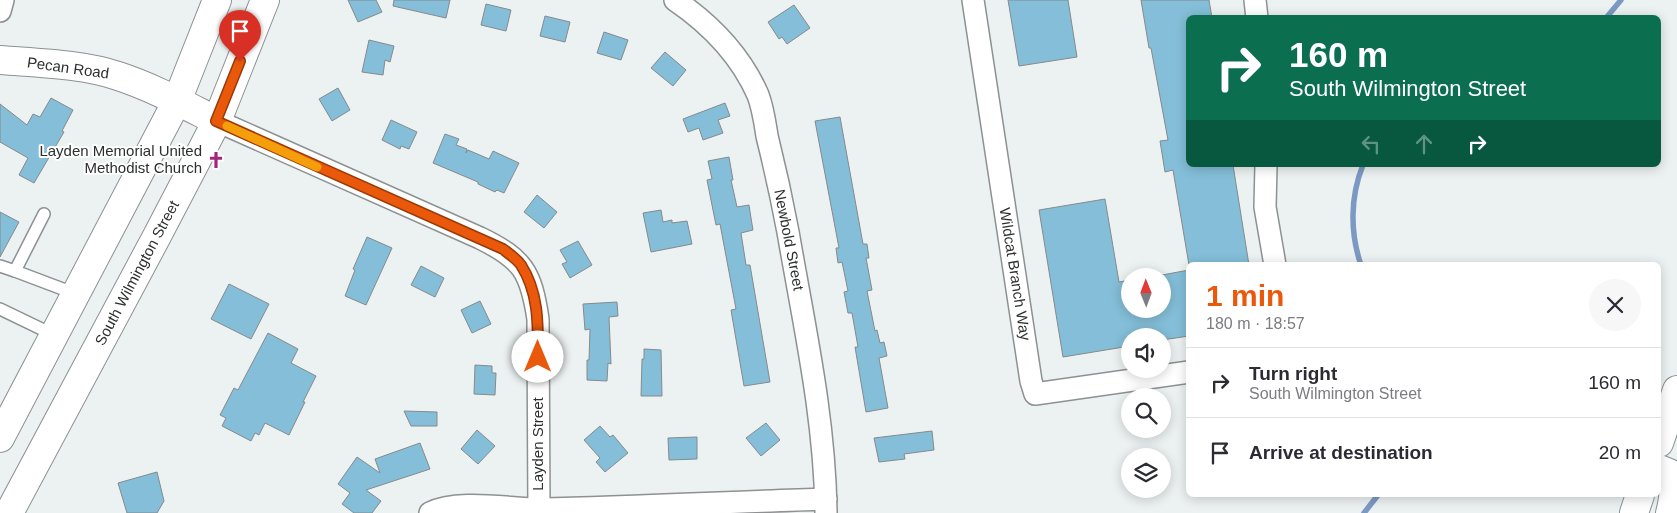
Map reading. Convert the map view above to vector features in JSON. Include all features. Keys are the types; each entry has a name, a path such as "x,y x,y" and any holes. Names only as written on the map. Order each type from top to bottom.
{"main road":[{"path":"2,429 76,294 177,101 217,0"},
{"name":"South Wilmington Street","path":"9,513 160,231 216,121 265,0"},
{"name":"Pecan Road","path":"0,60 66,65 117,75 177,101 216,121"},
{"path":"1661,437 1677,390"},
{"path":"1661,470 1669,473 1674,483 1670,513"},
{"path":"1634,513 1639,497"}],"street":[{"path":"0,11 3,0"},
{"name":"Newbold Street","path":"674,0 696,14 716,34 743,67 759,97 782,200 811,362 822,430 826,506"},
{"name":"Wildcat Branch Way","path":"973,0 1031,381 1035,394 1186,372"},
{"path":"1255,0 1257,15"},
{"name":"Layden Street","path":"216,121 480,238 503,249 520,264 534,292 538,319 539,511"},
{"path":"1266,167 1265,207 1274,262"},
{"path":"430,513 440,508 467,506 539,511 826,506"}],"lane":[{"path":"15,271 44,214"},
{"path":"0,266 76,294"},
{"path":"0,309 54,335"}],"building":[{"path":"348,0 376,0 382,12 358,22"},
{"path":"394,0 450,0 446,18 393,6"},
{"path":"1008,0 1068,0 1077,57 1019,66"},
{"path":"1141,0 1209,0 1212,15 1186,15 1186,167 1233,167 1249,262 1188,262 1173,170 1165,172 1160,141 1168,140 1151,48 1149,48"},
{"path":"486,4 511,10 506,31 481,25"},
{"path":"794,5 810,28 787,44 782,37 779,39 768,22"},
{"path":"545,16 570,22 565,42 540,36"},
{"path":"604,32 628,40 621,60 597,53"},
{"path":"369,40 394,46 390,62 385,60 383,75 362,72"},
{"path":"665,52 686,70 673,86 651,68"},
{"path":"338,88 350,110 332,121 319,99"},
{"path":"51,98 73,110 62,131 64,132 34,183 19,175 28,158 0,142 0,104 27,125 33,114 40,117"},
{"path":"725,103 730,116 718,120 723,133 703,140 699,128 688,132 683,119"},
{"path":"840,117 863,244 867,244 869,258 866,258 872,290 867,291 875,331 877,330 880,343 884,342 887,356 879,358 888,408 866,412 855,347 858,347 852,313 848,313 844,292 848,291 842,262 838,263 836,248 839,248 815,121"},
{"path":"391,120 417,132 409,149 401,146 400,149 382,140"},
{"path":"445,134 459,139 456,145 467,149 466,153 468,150 489,159 493,151 519,163 504,193 497,190 495,192 478,184 478,182 433,163"},
{"path":"729,157 733,180 731,180 737,207 749,205 753,230 741,233 746,265 750,265 770,382 744,386 731,310 736,309 720,224 716,225 707,180 712,179 708,161"},
{"path":"537,195 557,212 544,228 524,212"},
{"path":"1105,199 1119,282 1121,282 1121,318 1171,318 1171,273 1186,271 1186,336 1171,339 1171,328 1121,328 1121,347 1063,357 1039,210"},
{"path":"661,210 663,222 672,220 672,223 687,221 692,244 651,252 643,213"},
{"path":"0,212 19,222 0,257"},
{"path":"367,237 392,248 366,305 345,296 355,270 353,269"},
{"path":"578,241 592,265 570,278 562,264 567,262 560,250"},
{"path":"421,266 444,278 435,297 411,285"},
{"path":"229,284 269,304 251,339 211,319"},
{"path":"480,301 491,324 472,333 461,310"},
{"path":"617,302 618,316 609,317 611,364 608,363 607,381 587,380 590,329 585,330 583,304"},
{"path":"268,333 298,349 291,363 316,376 289,435 265,423 259,435 255,433 251,441 222,426 226,418 220,415 234,388 238,390"},
{"path":"644,349 661,350 662,396 641,396"},
{"path":"475,365 492,366 492,373 496,373 495,395 474,394"},
{"path":"404,411 437,412 437,426 411,426"},
{"path":"766,423 780,440 761,456 746,438"},
{"path":"600,426 610,437 613,435 628,453 605,472 596,462 600,458 584,440"},
{"path":"477,430 495,446 478,464 461,449"},
{"path":"932,431 934,450 904,454 905,459 879,462 874,438"},
{"path":"697,437 697,459 669,460 668,438"},
{"path":"420,443 430,469 366,490 381,501 372,513 354,513 342,504 350,493 338,484 357,457 380,473 375,459"},
{"path":"157,472 164,501 157,513 127,513 118,483"}],"waterway":[{"path":"1608,15 1621,0"},
{"path":"1360,262 1353,228 1353,215 1356,190 1362,167"},
{"path":"1364,513 1376,497"}],"slow traffic":[{"path":"227,126 317,167"}],"place":[{"name":"Layden Memorial United Methodist Church","path":"216,160"}],"route":[{"path":"240,61 216,121 503,249 520,264 534,292 538,319 538,357"}]}
